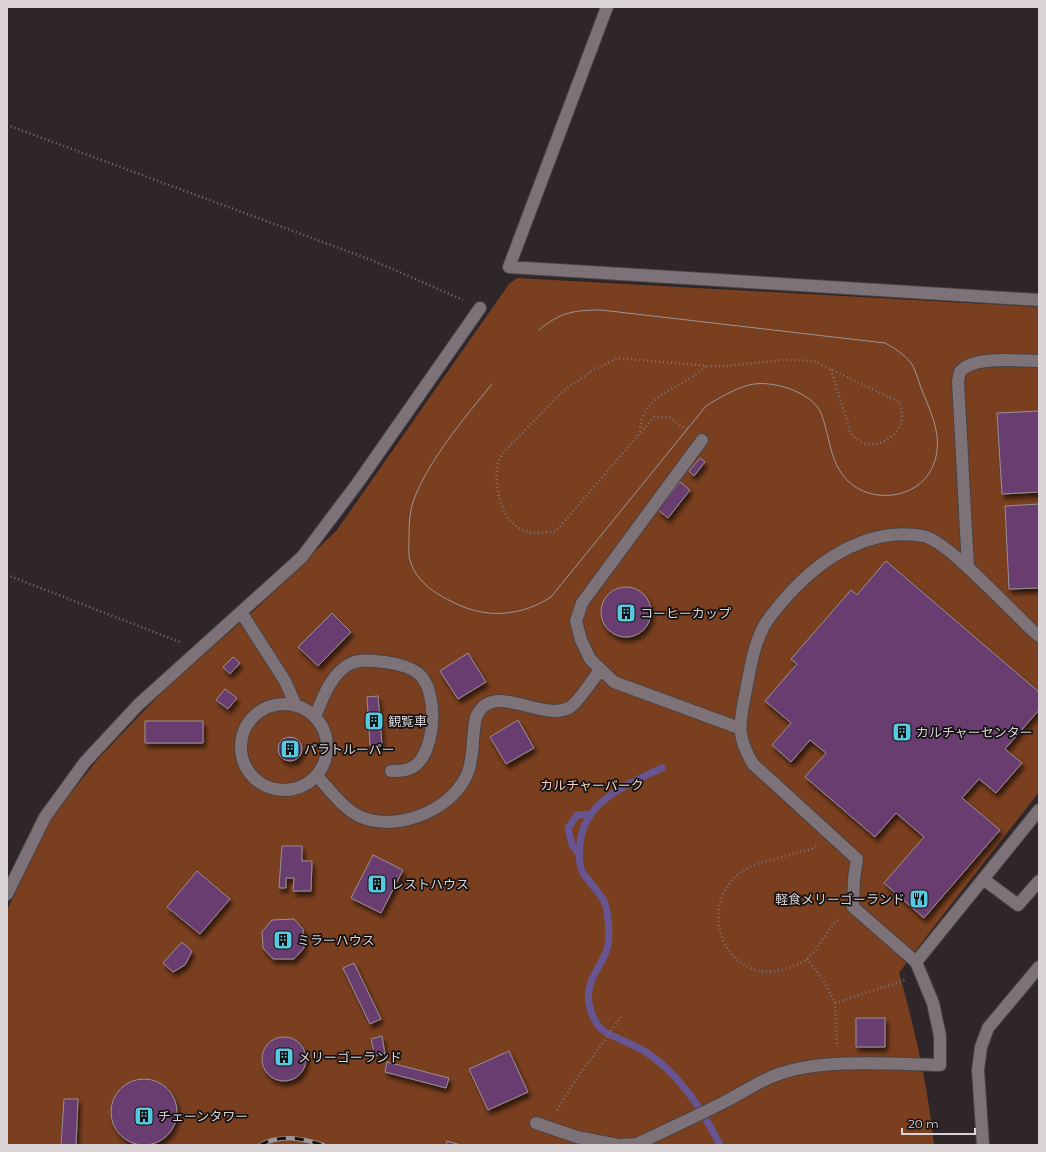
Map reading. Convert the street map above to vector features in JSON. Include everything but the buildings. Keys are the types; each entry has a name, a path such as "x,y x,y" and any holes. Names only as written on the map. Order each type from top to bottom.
{"street":[{"path":"607,7 509,267 1039,300"},
{"path":"7,894 45,817 85,762 138,705 201,650 302,557 358,484 480,308"},
{"path":"968,568 958,381 960,372 970,364 982,361 1039,360"},
{"path":"702,440 582,603 576,621 581,640 590,659 614,682 739,728"},
{"path":"542,1125 578,1137 620,1145 637,1144 693,1118 759,1082 780,1073 838,1065 940,1065 940,1036 934,1003 916,962 853,907 854,880 858,859 753,764 743,748 739,728 754,653 764,626 778,606 808,574 835,554 865,540 894,534 924,536 944,546 1039,636"},
{"path":"242,612 285,681 296,706"},
{"path":"315,717 333,680 352,663 371,661 392,662 413,670 421,676 428,688 432,721 429,748 417,764 406,770 391,771"},
{"path":"316,776 346,808 361,817 390,822 426,814 440,807 460,787 469,768 476,717 479,710 485,704 496,701 507,701 538,710 559,712 571,707 600,670"},
{"path":"280,704 296,706 311,713 315,717 321,724 328,739 328,755 322,770 311,782 297,789 280,791 265,786 252,777 244,763 241,748 244,732 252,718 265,709 280,704"},
{"path":"916,962 1039,810"},
{"path":"983,879 1018,905 1039,881"},
{"path":"983,1145 978,1070 981,1047 988,1028 1039,967"}],"path":[{"path":"7,125 374,261 480,308"},
{"path":"702,440 669,416 654,417 556,531 536,533 525,532 514,525 508,518 499,496 497,479 498,462 504,452 520,433 563,391 590,372 618,358 707,366 803,360 814,361 831,369 899,402 902,416 899,430 892,438 880,443 865,444 852,435 831,369"},
{"path":"640,434 640,423 659,396 694,378 707,366"},
{"path":"7,575 201,650"},
{"path":"831,835 813,848 748,869 736,876 729,884 723,895 719,913 720,932 727,950 741,965 760,971 775,972 807,959 836,922 853,907"},
{"path":"807,959 825,983 835,1003 838,1065"},
{"path":"835,1003 922,976"},
{"path":"542,1125 605,1041 621,1017"}],"green space":[{"name":"カルチャーパーク","path":"517,278 1039,307 1039,792 899,973 920,1058 934,1145 7,1145 7,910 52,817 98,759 164,690 258,607 337,530 509,284"}],"waterway":[{"path":"662,768 622,787 610,795 590,815 584,828 580,843 580,866 583,873 605,903 609,928 607,948 589,990 590,1010 600,1028 646,1052 680,1082 698,1106 720,1145"},
{"path":"578,853 572,845 568,828 577,815 590,814"}],"tram line":[{"path":"492,384 448,440 427,471 413,502 409,527 409,558 417,575 423,582 436,593 451,601 483,612 506,613 518,611 529,608 551,597 706,406 743,387 749,385 768,384 790,389 809,399 821,413 833,457 841,473 857,488 868,493 892,495 905,492 916,487 925,479 936,458 936,428 914,369 905,357 885,343 601,310 568,313 554,319 539,330"}],"railway":[{"path":"260,1145 283,1138 307,1140 323,1145"}],"place":[{"name":"コーヒーカップ","path":"626,613"},
{"name":"観覧車","path":"374,721"},
{"name":"カルチャーセンター","path":"902,732"},
{"name":"パラトルーパー","path":"290,749"},
{"name":"レストハウス","path":"377,884"},
{"name":"軽食メリーゴーランド","path":"919,899"},
{"name":"ミラーハウス","path":"283,940"},
{"name":"メリーゴーランド","path":"284,1057"},
{"name":"チェーンタワー","path":"144,1116"}]}
